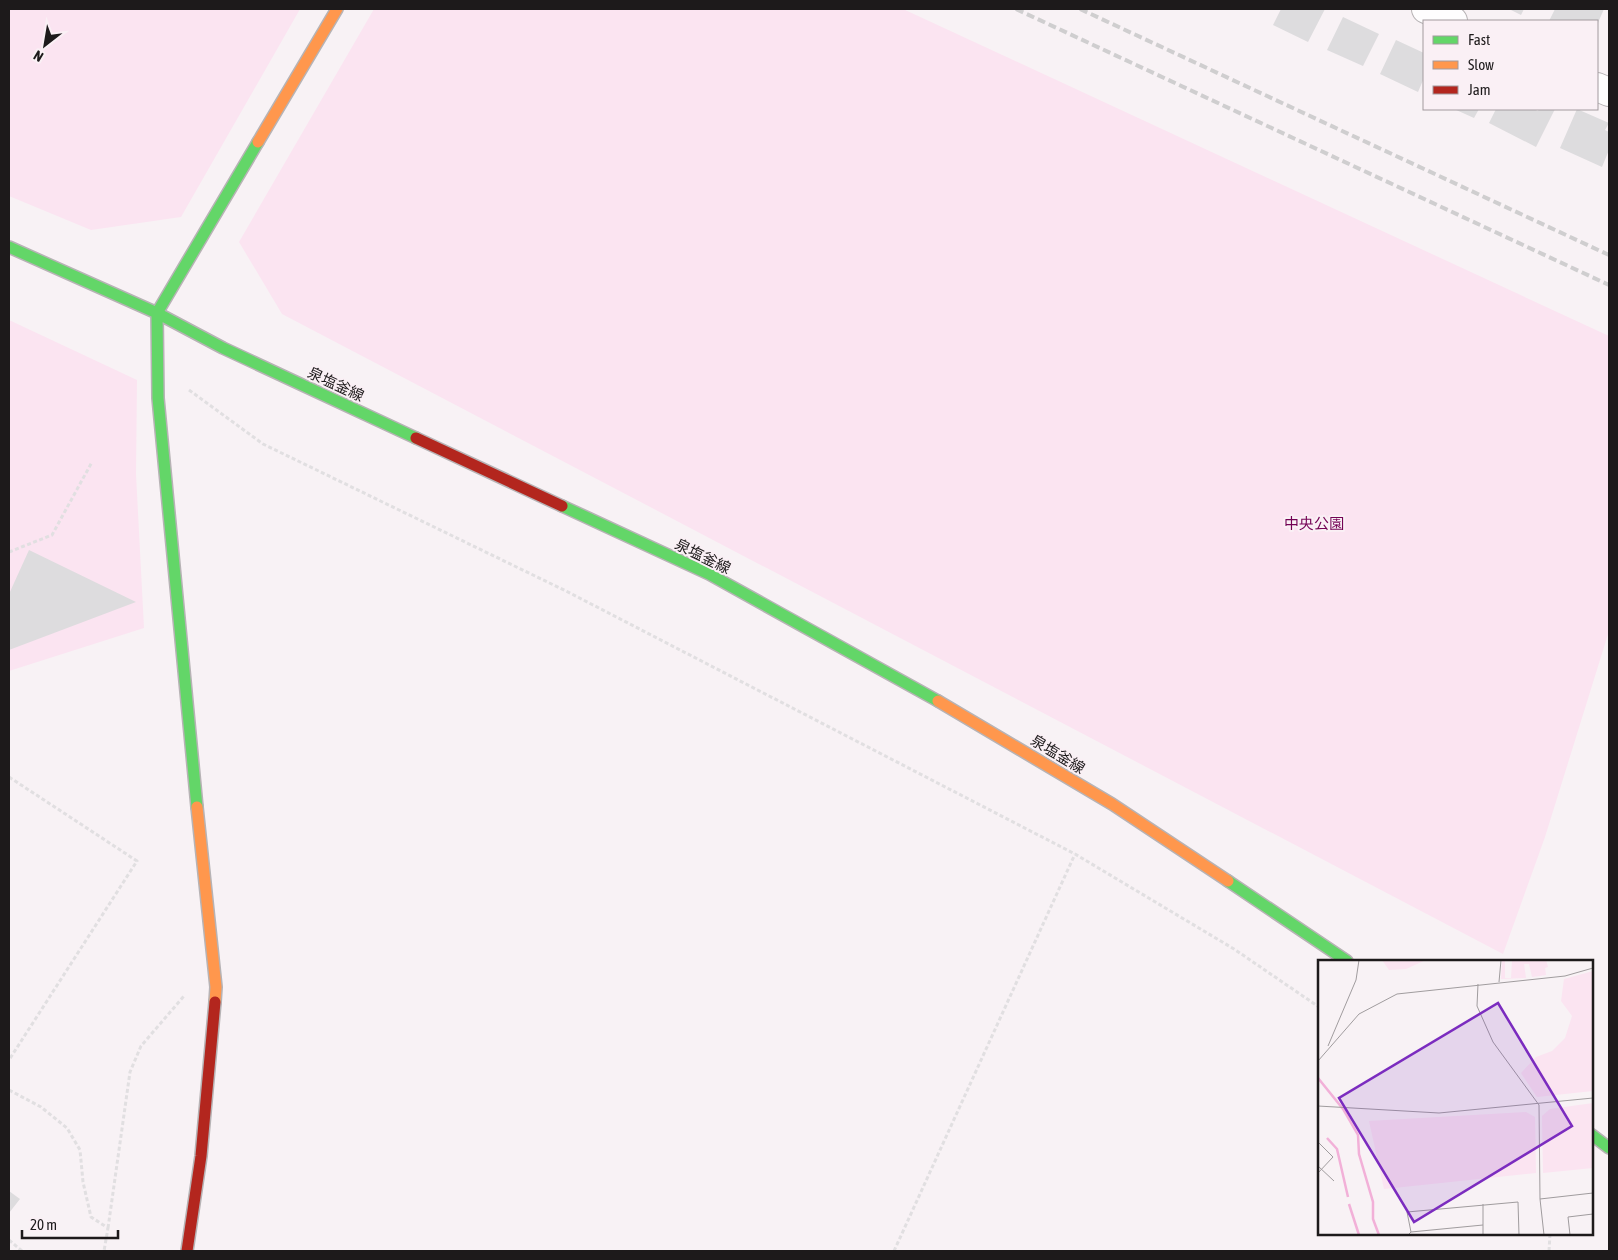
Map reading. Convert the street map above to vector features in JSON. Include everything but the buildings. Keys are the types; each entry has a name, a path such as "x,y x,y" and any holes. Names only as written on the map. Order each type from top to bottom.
{"main road":[{"path":"187,1251 201,1156 215,979 182,668 158,398 157,313 337,9"},
{"name":"泉塩釜線","path":"9,246 157,313 223,348 709,574 936,700 1112,804 1346,960"},
{"path":"1593,1136 1609,1148"}],"street":[{"path":"1426,9 1451,20"}],"path":[{"path":"158,372 202,398 263,444 566,591 1075,854 1234,949 1318,1006"},
{"path":"9,552 52,535 92,462"},
{"path":"9,777 136,861 9,1060"},
{"path":"894,1251 1075,854"},
{"path":"104,1251 130,1072 141,1046 196,983 215,979"},
{"path":"9,1090 40,1108 67,1128 80,1150 83,1182 91,1217 108,1228"},
{"path":"1549,1251 1550,1235"},
{"path":"9,1240 22,1251"}],"green space":[{"path":"9,9 300,9 181,217 91,230 9,196"},
{"name":"中央公園","path":"374,9 903,9 1609,336 1609,631 1545,837 1503,954 282,314 239,242"},
{"path":"9,320 137,380 136,474 144,628 9,671"}],"railway":[{"path":"1016,9 1609,285"},
{"path":"1080,9 1609,255"}],"traffic: fast":[{"path":"197,807 158,398 157,313 258,142"},
{"path":"9,247 157,313 223,348 416,438"},
{"path":"562,506 709,574 938,701"},
{"path":"1228,881 1346,960"},
{"path":"1593,1136 1609,1148"}],"traffic: slow":[{"path":"258,142 337,9"},
{"path":"938,701 1112,804 1228,881"},
{"path":"197,807 216,987 215,1002"}],"traffic: jam":[{"path":"416,438 562,506"},
{"path":"187,1251 201,1156 215,1002"}]}
